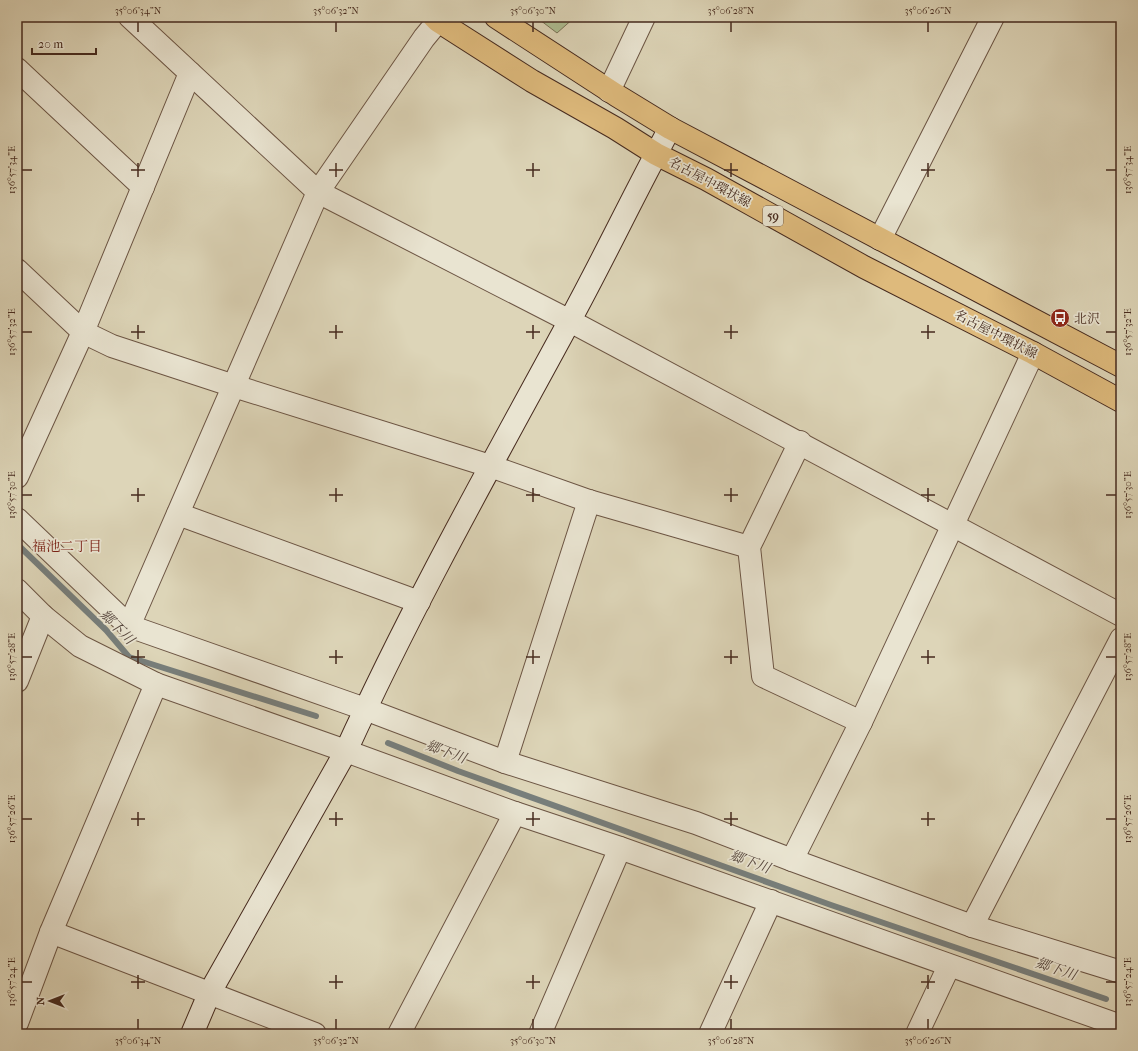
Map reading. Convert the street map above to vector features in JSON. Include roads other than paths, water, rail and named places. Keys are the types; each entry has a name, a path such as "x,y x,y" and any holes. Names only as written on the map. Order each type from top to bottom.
{"main road":[{"name":"59","path":"496,17 609,91 670,128 1121,366"},
{"name":"名古屋中環状線","path":"436,19 532,81 615,128 656,154 706,179 864,267 1033,353 1121,401"}],"street":[{"path":"130,17 318,192 570,321 800,442 1121,615"},
{"path":"609,91 644,17"},
{"path":"880,239 993,17"},
{"path":"129,626 318,192 436,19"},
{"path":"17,69 143,187"},
{"path":"17,477 84,332 190,73"},
{"path":"192,1034 209,994 346,751 365,709 419,602 490,466 570,321 670,128"},
{"path":"17,270 84,332 112,346 234,386 490,466 589,502 749,547"},
{"path":"792,860 861,722 1033,353"},
{"path":"800,442 749,547 763,676 861,722"},
{"path":"505,762 589,502"},
{"path":"178,514 419,602"},
{"path":"17,519 129,626 365,709 505,762 696,823 972,926 1121,972"},
{"path":"17,590 43,616 80,646 156,684 515,813 771,901 1121,1026"},
{"path":"17,681 43,616"},
{"path":"972,926 1121,639"},
{"path":"18,1017 51,932 156,684"},
{"path":"399,1034 515,813"},
{"path":"540,1034 620,848"},
{"path":"710,1034 771,901"},
{"path":"51,932 315,1034"},
{"path":"917,1034 950,966"}],"waterway":[{"name":"郷下川","path":"17,544 106,630 129,657 316,716"},
{"name":"郷下川","path":"388,743 458,771 831,905 1106,999"}],"place":[{"name":"北沢","path":"1060,318"}],"district":[{"name":"福池二丁目","path":"67,546"}]}
